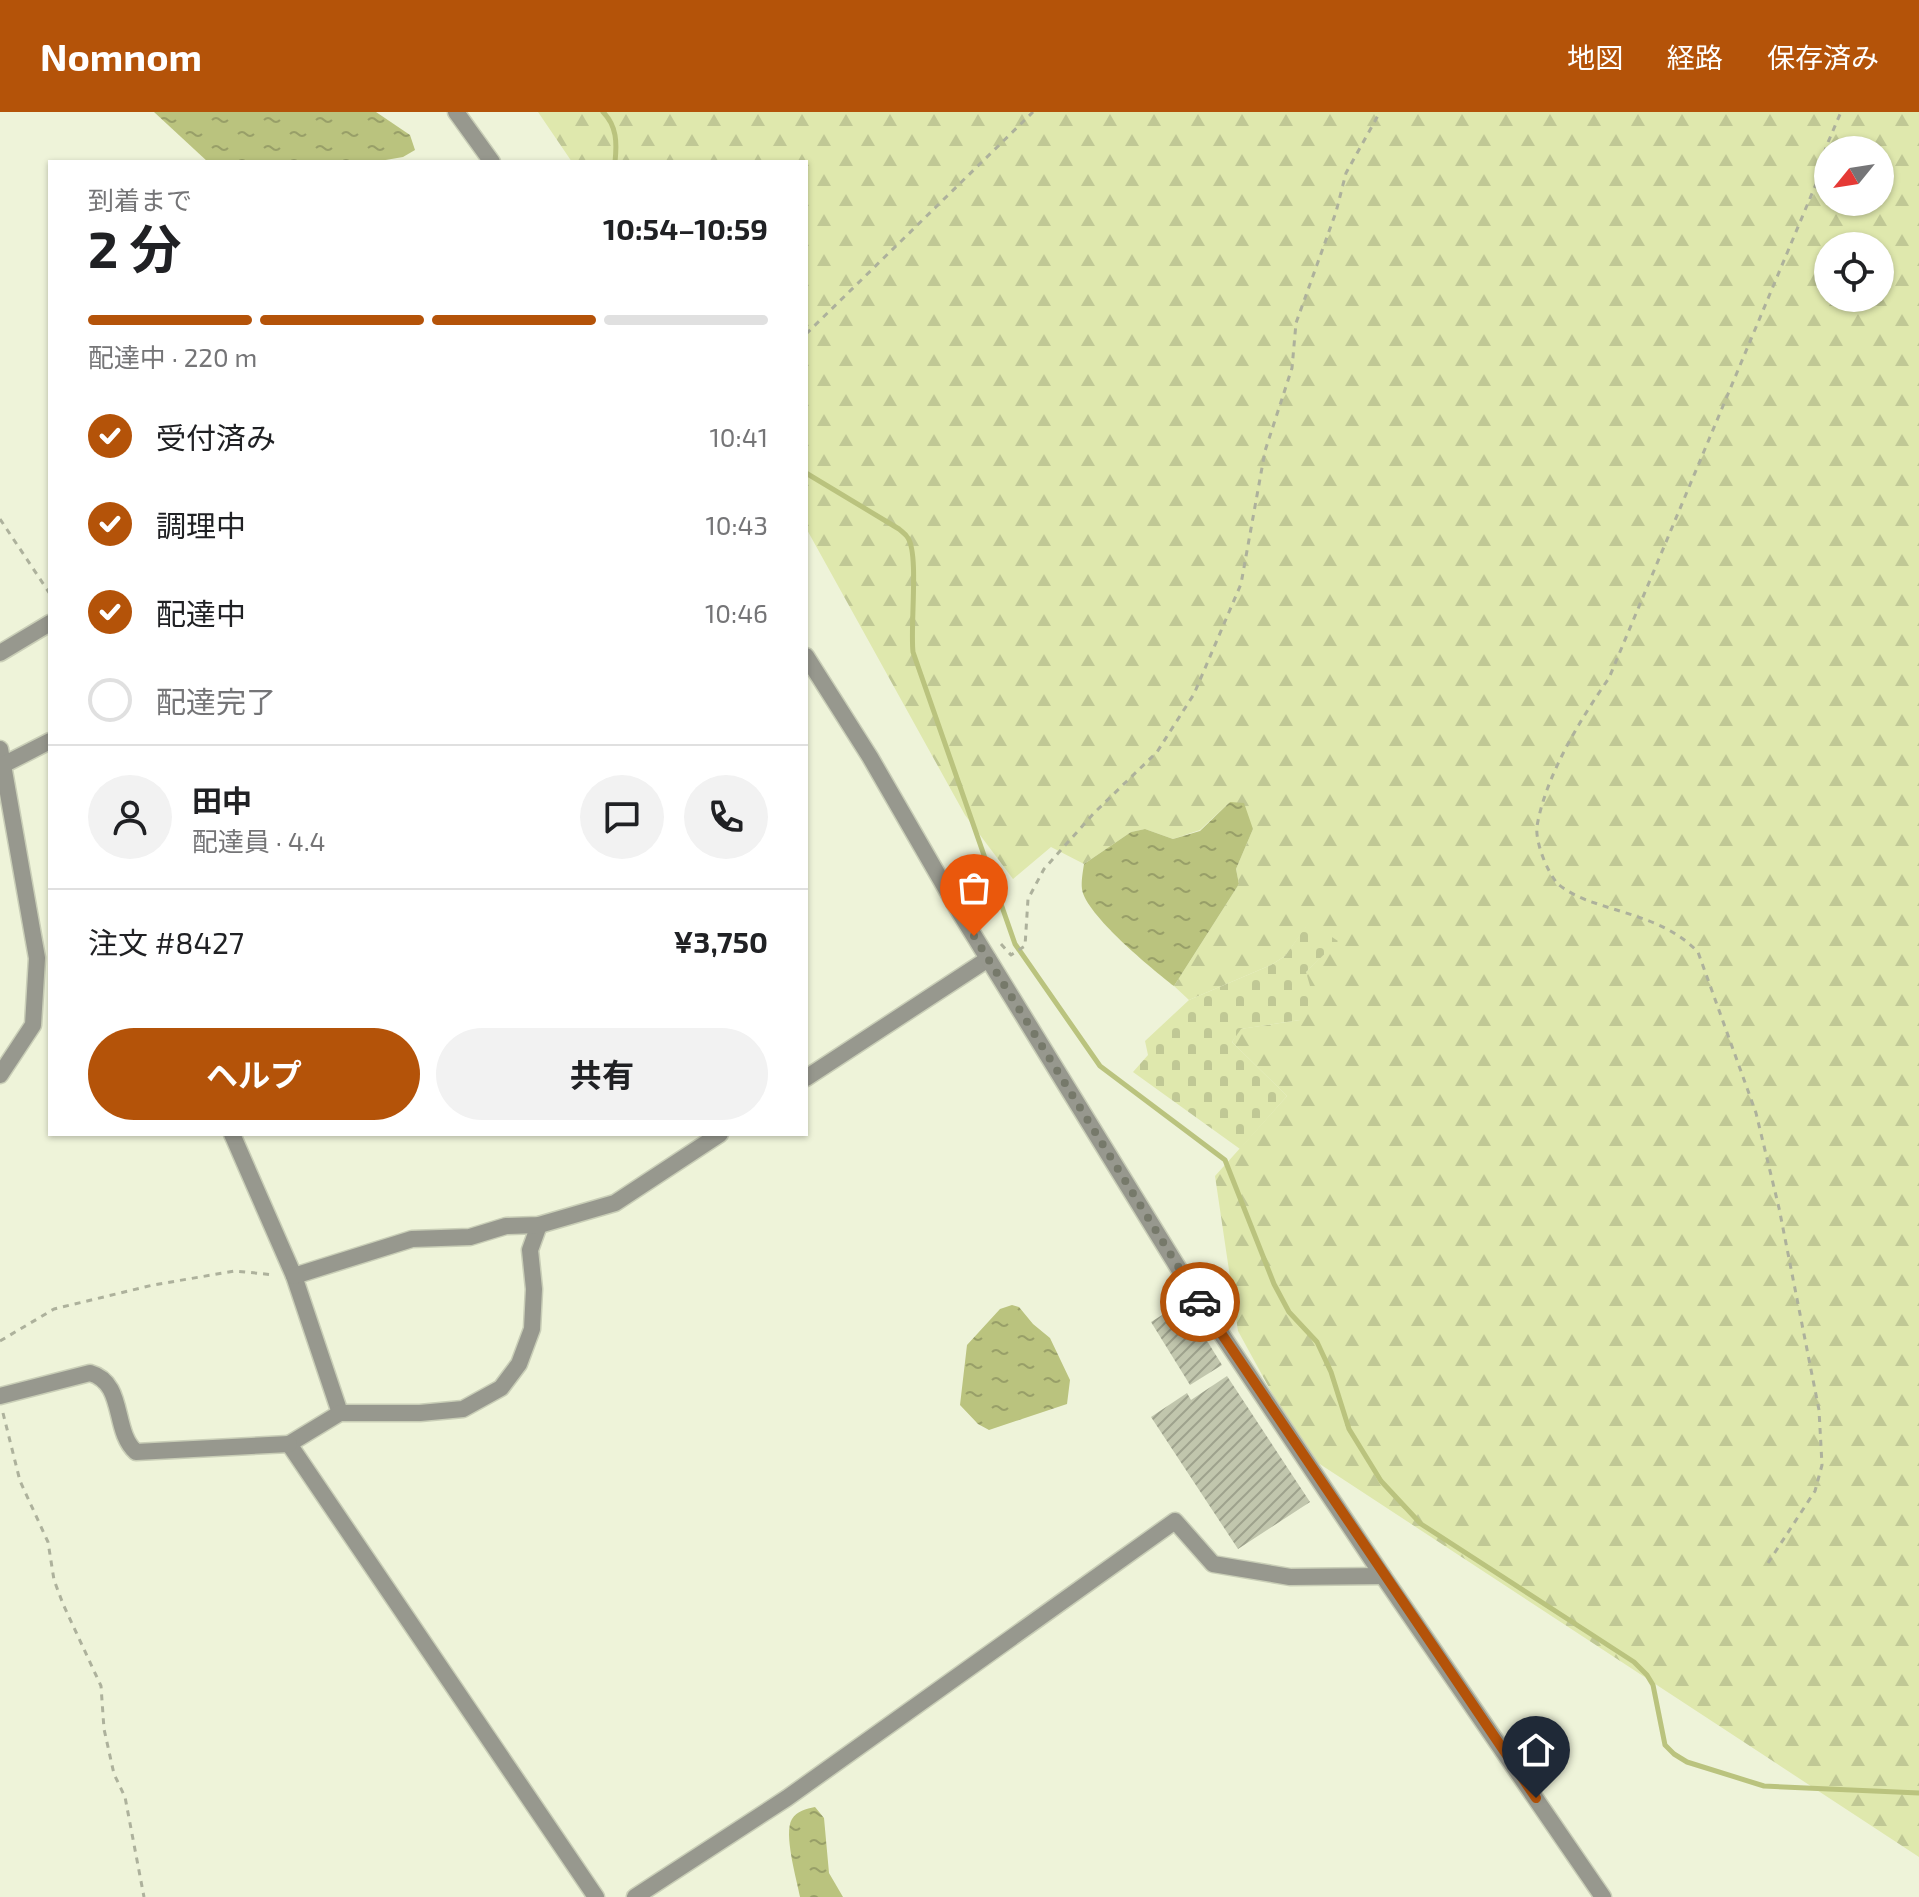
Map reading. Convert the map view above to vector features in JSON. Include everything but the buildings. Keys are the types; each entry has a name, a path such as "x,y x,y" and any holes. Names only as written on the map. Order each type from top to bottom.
{"street":[{"path":"456,112 491,160"},
{"path":"0,653 48,624"},
{"path":"808,659 1190,1287 1603,1897"},
{"path":"0,1075 33,1025 37,958 2,757 48,742"},
{"path":"808,1077 988,959"},
{"path":"233,1136 294,1276 340,1413"},
{"path":"294,1276 412,1239 470,1237 506,1226 539,1225 615,1203 717,1136"},
{"path":"0,1396 90,1373 101,1376 109,1384 129,1443 136,1452 289,1444 340,1413 420,1413 463,1409 501,1388 519,1364 532,1329 534,1289 530,1250 539,1225"},
{"path":"289,1444 596,1897"},
{"path":"635,1897 787,1798 1175,1521 1213,1564 1290,1577 1383,1576"}],"path":[{"path":"808,332 1033,112"},
{"path":"1011,955 1025,946 1028,899 1044,869 1094,813 1157,752 1194,694 1241,584 1265,451 1292,368 1296,323 1336,212 1346,173 1380,112"},
{"path":"1768,1563 1815,1491 1822,1465 1819,1410 1779,1208 1756,1113 1698,952 1684,937 1647,919 1586,900 1558,885 1544,859 1536,829 1554,774 1578,723 1609,678 1816,184 1826,147 1841,112"},
{"path":"0,519 48,591"},
{"path":"0,1341 54,1309 153,1285 235,1271 294,1276"},
{"path":"0,1404 20,1481 48,1542 54,1580 101,1686 104,1729 114,1774 125,1797 144,1897"}],"green space":[{"path":"538,112 1919,112 1919,1857 1306,1455 1238,1331 1215,1176 1287,1096 1232,1042 1240,1029 1300,1020 1306,972 1337,941 1309,923 1285,956 1271,965 1189,1000 1174,986 1239,884 1236,869 1253,829 1230,802 1200,830 1173,839 1145,829 1131,832 1084,864 1051,847 1013,879 965,815 808,532 808,160 571,160"},
{"path":"1309,922 1338,941 1306,972 1316,1007 1300,1020 1241,1029 1232,1042 1287,1096 1240,1149 1133,1072 1148,1055 1145,1041 1189,1000 1285,956"}],"water":[{"path":"154,112 376,112 410,135 415,150 403,157 386,160 206,160"},
{"path":"1230,802 1244,803 1253,829 1236,869 1239,884 1174,986 1121,941 1086,900 1082,889 1084,864 1131,832 1145,829 1173,839 1200,831"},
{"path":"1012,1305 1019,1307 1050,1338 1070,1380 1067,1404 989,1430 978,1424 960,1405 967,1345 1000,1309"},
{"path":"815,1807 824,1818 829,1873 843,1897 800,1897 790,1845 790,1826 796,1814"}],"waterway":[{"path":"603,112 615,135 615,160"},
{"path":"808,474 899,529 908,538 914,575 913,652 1015,944 1100,1066 1225,1160 1274,1284 1289,1312 1317,1342 1331,1372 1349,1429 1381,1481 1421,1524 1634,1662 1653,1685 1665,1745 1687,1762 1764,1786 1919,1793"}],"way so far":[{"path":"974,936 1200,1302"}],"route":[{"path":"1200,1302 1536,1798"}]}
